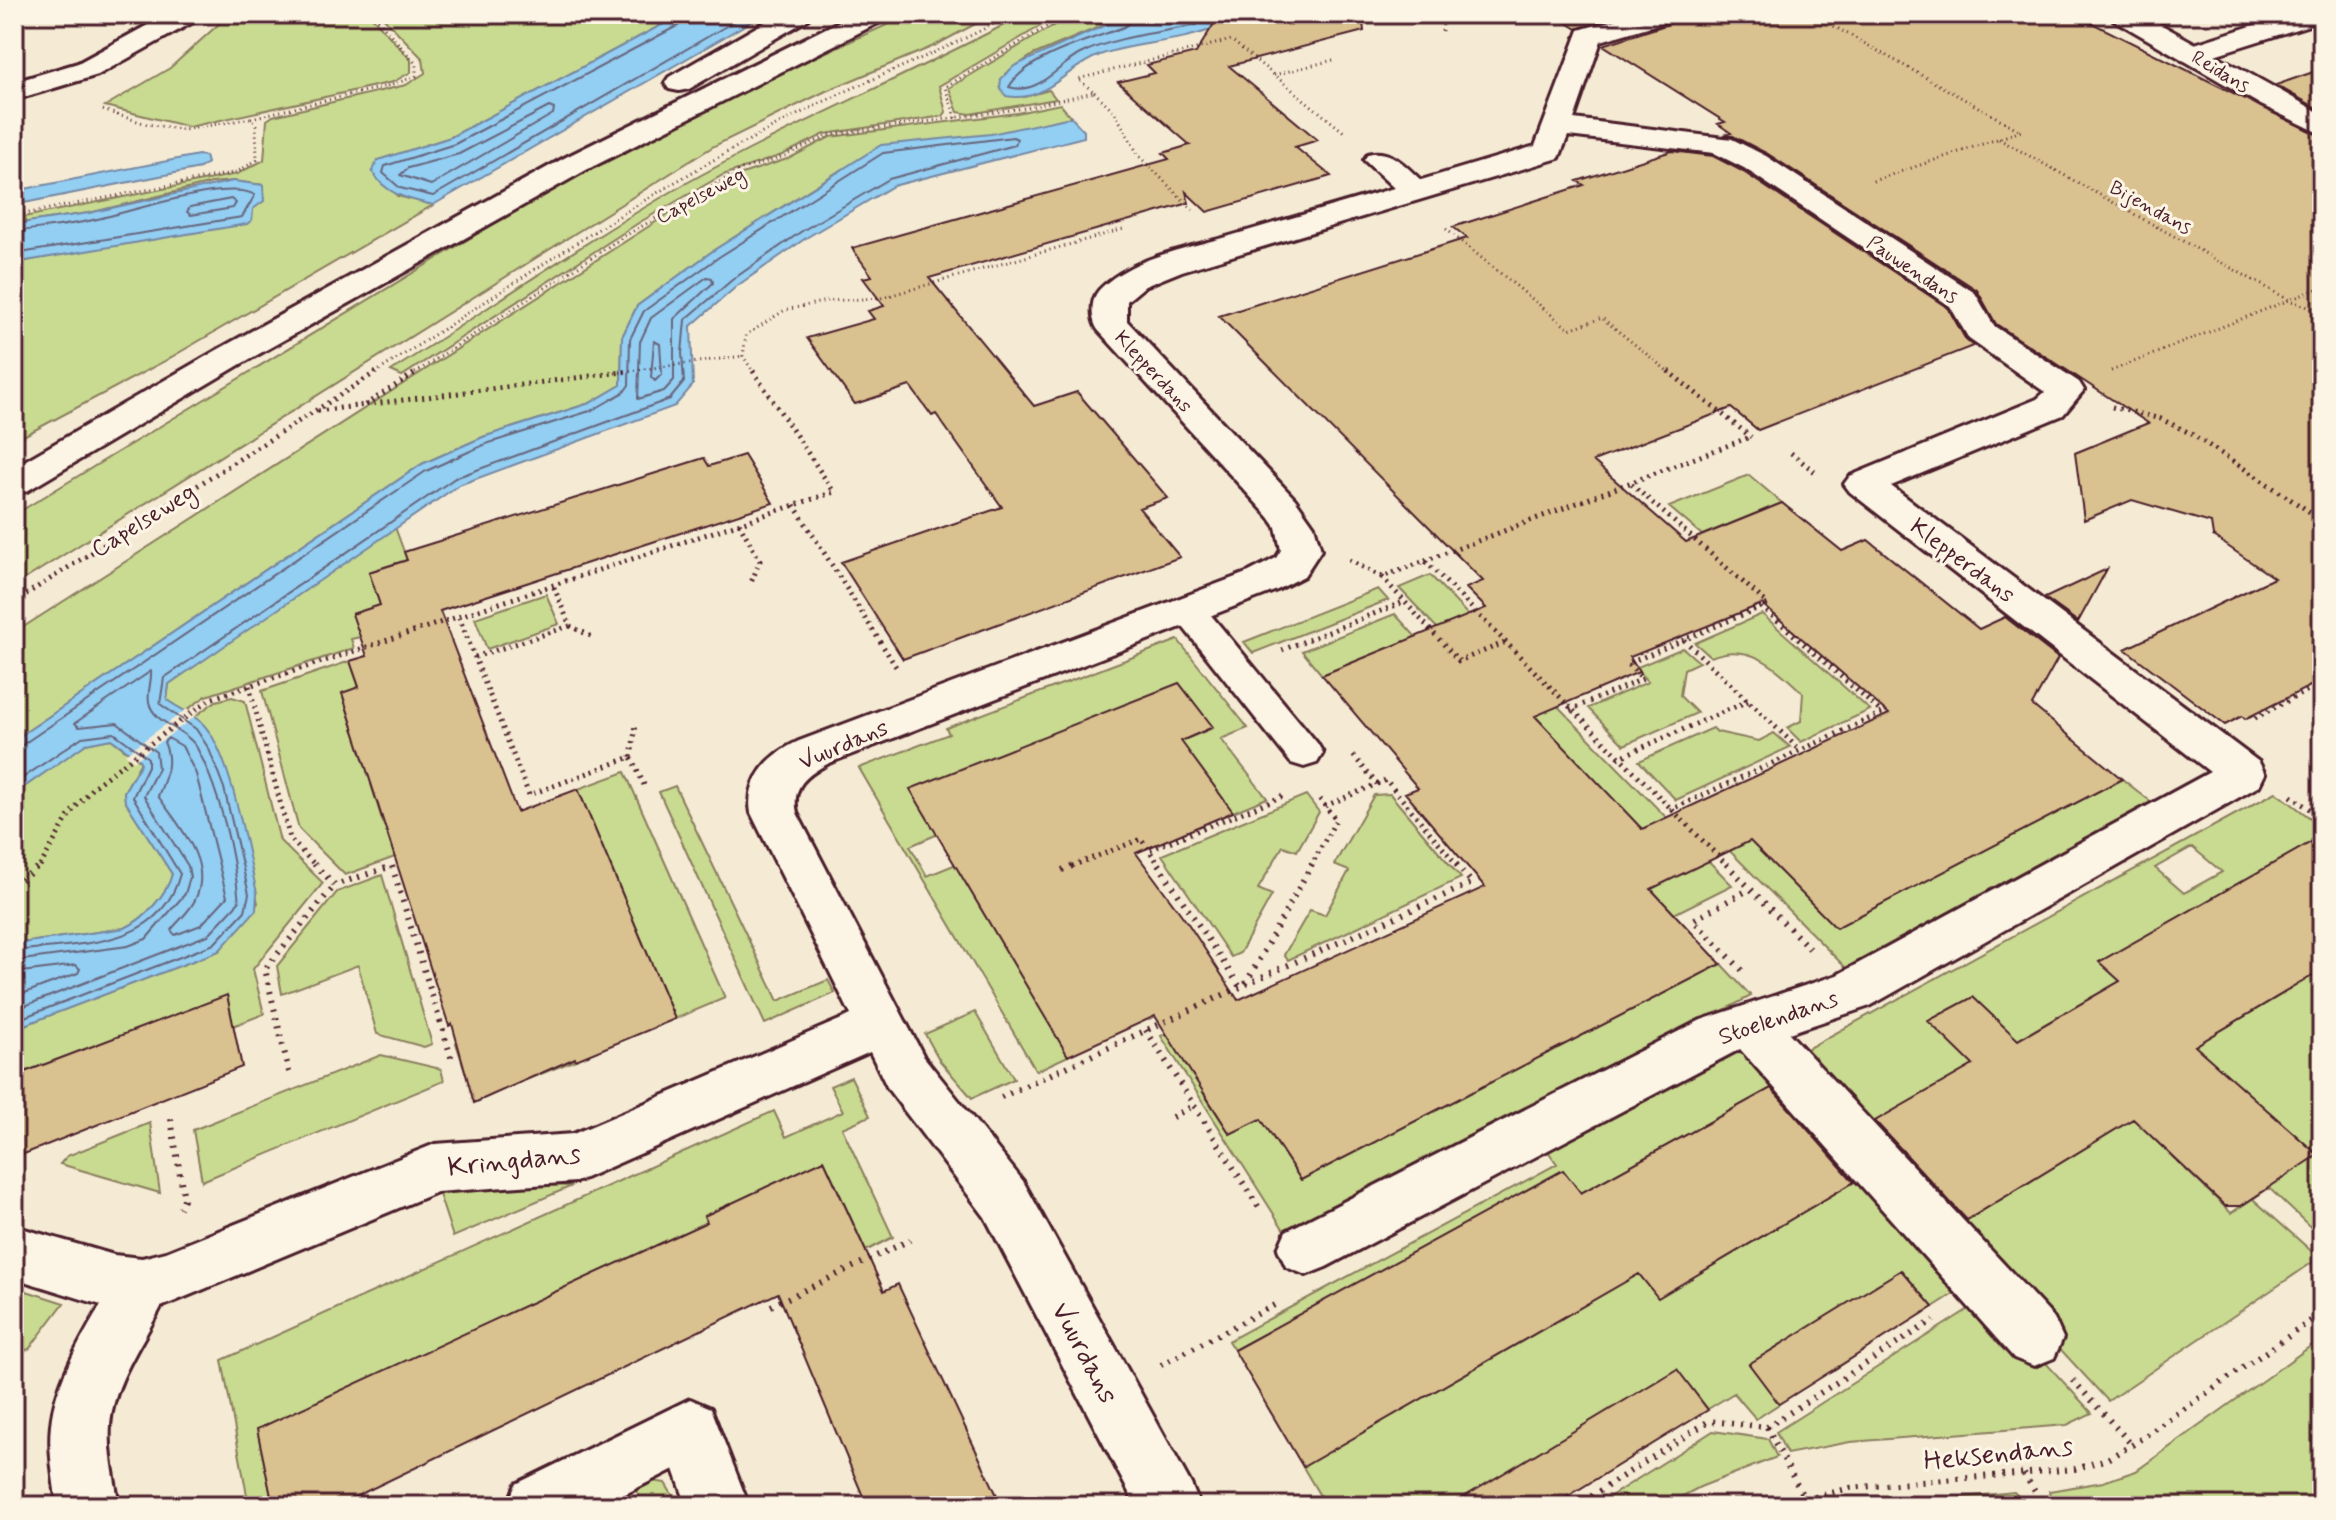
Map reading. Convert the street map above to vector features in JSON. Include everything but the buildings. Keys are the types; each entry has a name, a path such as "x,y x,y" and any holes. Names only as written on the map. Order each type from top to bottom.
{"street":[{"path":"17,89 88,69 188,14"},
{"path":"229,357 552,157 798,14"},
{"path":"14,483 229,357 577,163 875,14"},
{"name":"Klepperdans","path":"1301,550 1295,526 1282,508 1110,323 1110,298 1133,279 1171,264 1548,152 1589,36 1661,14"},
{"name":"Reidans","path":"2123,14 2259,95 2322,125"},
{"path":"2192,54 2303,15"},
{"name":"Pauwendans","path":"1559,126 1721,145 1755,162 1963,300 1981,332 2066,390"},
{"path":"1379,160 1411,193"},
{"name":"Klepperdans","path":"2066,390 2050,407 1863,484 2243,774"},
{"name":"Vuurdans","path":"1169,1506 1004,1199 906,1073 774,813 772,791 788,767 804,756 1263,581 1290,567 1301,550"},
{"name":"Stoelendans","path":"1290,1255 1719,1035 1853,991 2243,774"},
{"path":"1767,1019 1987,1286 2034,1338"},
{"name":"Kringdans","path":"14,1252 114,1282 142,1285 168,1278 435,1168 576,1158 882,1024"},
{"path":"88,1506 80,1442 82,1414 92,1385 142,1285"},
{"path":"538,1506 690,1429 718,1506"}],"lane":[{"path":"1188,610 1236,668 1306,769"}],"path":[{"path":"17,89 147,124 184,130 251,118 392,85 416,76 416,64 373,14"},
{"name":"Capelseweg","path":"14,602 644,202 794,116 964,41 1012,14"},
{"path":"956,118 945,87 1068,14"},
{"path":"1442,31 1444,14"},
{"path":"1812,14 2021,131 1812,202"},
{"path":"1178,214 1194,211 1139,156 1114,111 1078,79 1231,40 1379,160"},
{"path":"1274,75 1337,59"},
{"name":"Capelseweg","path":"313,412 365,405 623,237 727,176 789,155 830,135 1025,108 1094,92"},
{"path":"14,216 237,172 257,160 256,125 251,118"},
{"name":"Bijendans","path":"1999,139 2289,300 2322,312"},
{"path":"1382,577 1751,437 1602,318 1569,329 1411,193"},
{"path":"14,886 47,858 82,798 112,771 210,699 834,492 743,356 746,335 785,310 827,301 881,298 1133,227"},
{"path":"2066,390 2322,287"},
{"path":"365,405 743,356"},
{"path":"2066,390 2111,407 2161,419 2190,433 2322,520"},
{"path":"1570,710 1643,679 1627,664 1768,604 1630,483"},
{"path":"794,505 925,711"},
{"path":"739,523 760,561 750,585"},
{"path":"1301,550 1357,561 1382,577 1459,661 1504,643"},
{"path":"1425,561 1853,991"},
{"path":"553,585 570,626 595,638"},
{"path":"1236,668 1404,602"},
{"path":"1670,810 1882,713 1762,607"},
{"path":"459,617 529,795 631,757"},
{"path":"475,657 570,626"},
{"path":"1684,640 1800,750"},
{"path":"2205,744 2322,683"},
{"path":"249,686 290,839 335,885"},
{"path":"1618,758 1748,701"},
{"path":"636,725 631,757 645,787"},
{"path":"1242,986 1336,820 1306,769"},
{"path":"946,1122 1472,883 1386,780 1377,784"},
{"path":"1149,850 1294,791"},
{"path":"1062,870 1141,839 1242,986"},
{"path":"289,1072 265,969 335,885 392,866 452,1060"},
{"path":"1750,889 1693,920 1767,1019"},
{"path":"1109,1393 1290,1255 1146,1030"},
{"path":"1172,1117 1195,1105"},
{"path":"142,1285 184,1199 171,1119"},
{"path":"771,1306 910,1240"},
{"path":"1576,1506 1709,1421 1767,1427 1987,1286"},
{"name":"Heksendans","path":"1780,1506 1850,1488 2075,1469 2107,1459 2132,1445 2322,1313"},
{"path":"2034,1338 2132,1445"},
{"path":"1767,1427 1805,1500"},
{"path":"2024,1474 2044,1506"}],"green space":[{"path":"230,14 369,14 411,60 411,72 393,82 189,127 105,106 170,68"},
{"path":"380,14 682,14 451,137 378,160 397,196 433,205 163,362 14,441 14,263 252,220 263,185 233,181 212,183 89,213 14,224 14,219 237,174 264,160 267,120 273,116 406,85 425,73 423,59"},
{"path":"911,14 994,14 934,46 826,91 714,146 14,586 14,515 551,189 764,80"},
{"path":"1025,14 1061,14 939,86 946,112 943,116 825,134 782,155 723,175 640,222 402,376 391,371 683,185"},
{"path":"1073,14 1130,14 1033,55 1006,73 1024,97 1049,90 1056,99 970,114 958,112 949,88"},
{"path":"1060,104 1071,117 839,171 714,250 637,306 622,337 621,385 590,403 483,437 422,464 14,740 14,633 679,207 733,177 790,158 830,137 1017,113"},
{"path":"1749,475 1782,503 1702,535 1669,507"},
{"path":"395,527 407,560 369,572 380,605 360,637 351,639 354,648 206,696 184,712 167,700 169,684"},
{"path":"1803,571 2006,839 2122,779 2154,804 1846,968 1689,810 1890,714"},
{"path":"1430,575 1489,637 1457,649 1399,588"},
{"path":"1378,589 1388,600 1253,653 1244,642"},
{"path":"546,594 559,624 487,649 475,618"},
{"path":"1395,614 1416,637 1322,675 1302,651"},
{"path":"1762,614 1870,710 1801,742 1787,728 1801,721 1803,693 1762,660 1738,652 1711,657 1695,643"},
{"path":"1178,640 1248,728 1221,739 1267,798 1233,812 1208,778 1185,813 1195,828 1164,841 1008,811 1213,728 1179,683 938,834 910,846 927,876 966,860 1068,1056 1036,1071 859,768 949,734 946,728"},
{"path":"1683,648 1699,662 1684,669 1680,696 1697,713 1624,745 1588,708 1648,682 1635,668"},
{"path":"1505,652 1732,885 1674,914 1651,889 1683,873 1499,681"},
{"path":"350,661 359,687 342,693 354,731 371,725 388,778 371,784 384,826 401,821 523,918 576,1060 511,1086 469,1083 456,1043 490,1029 395,857 345,875 299,829 262,691"},
{"path":"232,697 245,701 280,841 323,883 253,969 264,1014 233,1026 227,996 14,1076 14,1029 219,951 258,903 233,796 203,725 194,717 216,701"},
{"path":"1713,728 1717,732 1759,741 1774,733 1790,747 1676,800 1639,761"},
{"path":"111,739 141,762 124,792 125,801 172,874 170,882 154,905 125,928 14,944 14,794 85,744"},
{"path":"625,772 725,998 675,1019 578,789"},
{"path":"675,786 778,1001 828,980 835,993 765,1024 659,792"},
{"path":"2276,792 2322,827 2322,836 2100,962 2120,981 1860,1130 1792,1057","holes":["2192,847 2222,872 2184,893 2155,868"]},
{"path":"1390,794 1461,878 1288,960 1284,955 1310,910 1325,915 1349,871 1334,865 1374,795"},
{"path":"1306,795 1319,812 1297,851 1283,846 1258,889 1272,895 1240,953 1231,957 1162,855"},
{"path":"382,875 432,1044 424,1047 377,1034 358,965 282,994 277,966 337,892"},
{"path":"1721,964 1751,996 1289,1238 1161,1036 1194,1020 1233,1056 1271,1135 1301,1180","holes":["1234,1078 1261,1118 1230,1134 1203,1093"]},
{"path":"2322,970 2322,1238 2269,1188 2253,1199 2319,1258 2108,1401 1951,1230 2218,1067 2195,1046","holes":["2151,1136 2252,1198 2231,1213"]},
{"path":"975,1012 1014,1079 972,1098 940,1061 925,1034"},
{"path":"1739,1048 1774,1087 1581,1193 1563,1171 1234,1350 1228,1341 1557,1164 1548,1151"},
{"path":"381,1055 441,1069 444,1081 202,1181 193,1130"},
{"path":"851,1077 870,1116 842,1128 893,1237 866,1251 824,1160 705,1216 707,1222 258,1429 273,1506 249,1506 222,1360 774,1111 786,1137 843,1111 830,1086"},
{"path":"150,1123 160,1193 60,1164 67,1156"},
{"path":"1858,1180 1958,1291 1933,1307 1902,1271 1876,1285 1883,1338 1834,1370 1802,1332 1779,1404 1756,1419 1734,1393 1708,1409 1677,1370 1532,1506 1326,1506 1303,1467 1638,1273 1658,1297"},
{"path":"461,1182 572,1186 453,1237 438,1191"},
{"path":"14,1287 64,1303 29,1349 14,1355"},
{"path":"1986,1298 2092,1413 2067,1425 1850,1442 1787,1454 1776,1432"},
{"path":"2322,1338 2322,1506 2055,1506 2049,1491 2103,1482 2136,1471"},
{"path":"1713,1431 1768,1439 1777,1457 1700,1487 1664,1506 1595,1506"},
{"path":"652,1481 665,1483 679,1506 642,1506 636,1487"},
{"path":"2014,1492 2028,1506 1883,1505"}],"water":[{"path":"682,14 764,14 433,205 391,191 372,171 378,160 451,137"},
{"path":"1130,14 1204,14 1215,28 1100,55 1033,95 1006,96 1000,88 1001,79 1014,66"},
{"path":"1071,117 1084,131 1084,137 893,186 806,238 737,286 691,326 693,385 675,406 459,485 169,684 167,700 203,724 222,757 243,829 257,893 256,910 219,951 14,1029 14,944 125,928 154,906 172,874 125,801 124,792 141,763 138,758 111,739 86,744 14,794 14,740 422,464 483,437 590,403 621,385 622,337 637,306 714,250 881,145 991,134"},
{"path":"205,156 207,163 200,168 14,205 14,191"},
{"path":"233,181 263,185 264,201 253,209 252,220 247,224 14,263 14,224 89,213"}],"pier":[{"path":"187,709 197,715 134,761 125,754"}]}
